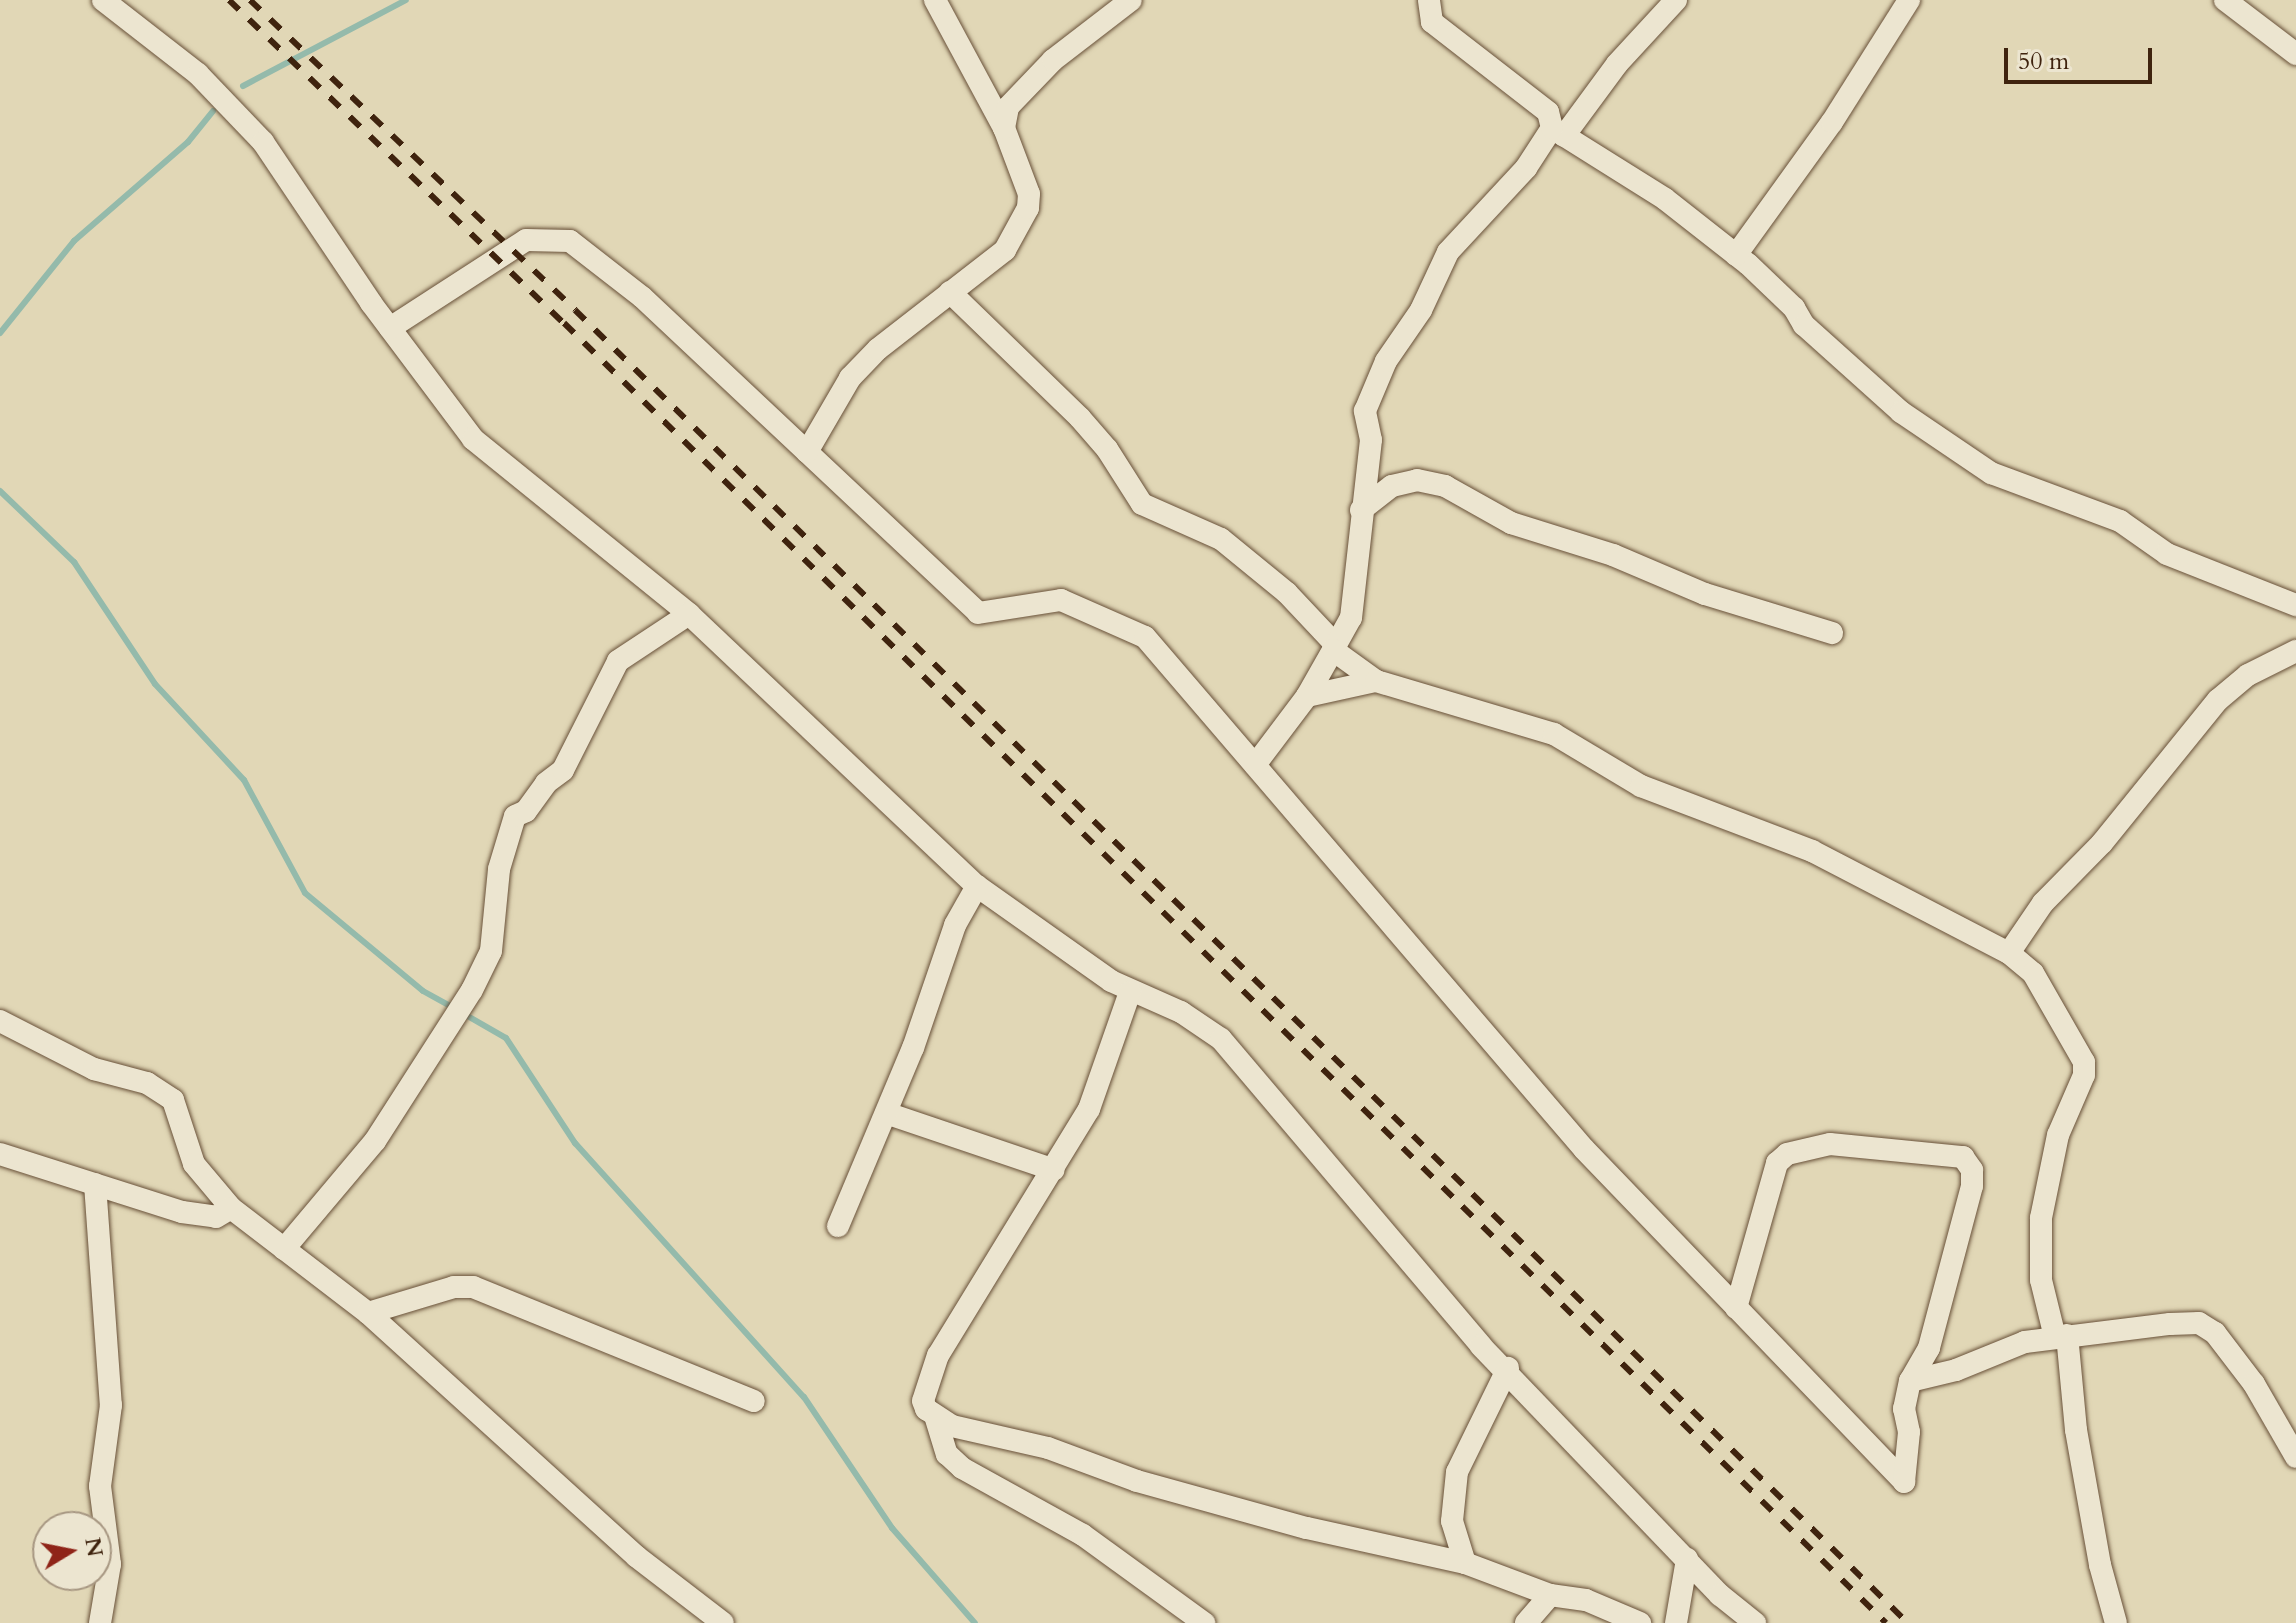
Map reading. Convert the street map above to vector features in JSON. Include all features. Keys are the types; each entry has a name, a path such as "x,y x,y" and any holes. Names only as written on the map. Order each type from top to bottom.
{"street":[{"path":"103,0 198,74 263,142 390,328 473,439 689,614 977,886 1130,992 1181,1012 1221,1039 1481,1346 1508,1368 1687,1559 1755,1623"},
{"path":"807,452 850,378 950,292 1005,250 1028,208 1026,178 1004,128 935,0"},
{"path":"1004,128 1008,107 1026,85 1131,0"},
{"path":"1429,0 1432,22 1548,112 1558,132 1665,199 1736,255 1794,308 1804,325 1901,412 1991,473 2120,521 2167,554 2296,605"},
{"path":"1255,765 1307,696 1351,618 1371,440 1365,411 1386,361 1421,310 1448,252 1676,0"},
{"path":"1736,255 1832,122 1909,0"},
{"path":"2225,0 2296,54"},
{"path":"390,328 526,240 570,241 642,297 978,613 1061,600 1145,637 1584,1149 1736,1308 1904,1482 1909,1432 1904,1409 1910,1381 1929,1348 1972,1186 1970,1163 1963,1157 1830,1144 1787,1154 1777,1163 1736,1308"},
{"path":"950,292 1080,418 1107,449 1142,504 1221,539 1287,593 1334,648 1376,681 1554,734 1641,786 1812,851 2009,953 2033,973 2084,1062 2084,1075 2058,1135 2041,1218 2041,1280 2061,1336 2078,1445 2116,1623"},
{"path":"1361,510 1392,486 1417,480 1445,486 1511,523 1613,555 1705,594 1832,633"},
{"path":"284,1249 375,1141 472,990 491,951 499,869 515,816 526,811 546,783 563,770 618,661 689,614"},
{"path":"2009,953 2043,903 2102,843 2218,700 2248,675 2296,651"},
{"path":"1307,696 1376,681"},
{"path":"838,1226 886,1113 952,934 977,886"},
{"path":"1130,992 1089,1109 938,1355 923,1401 936,1419 947,1454 962,1468 1083,1535 1204,1623"},
{"path":"0,1021 94,1069 147,1083 173,1100 194,1164 231,1208 368,1313 637,1557 723,1623"},
{"path":"886,1113 1054,1170"},
{"path":"0,1154 182,1212 216,1217 231,1208"},
{"path":"95,1184 111,1405 100,1486 110,1564 100,1623"},
{"path":"368,1313 454,1287 473,1287 754,1401"},
{"path":"1910,1381 1956,1370 2025,1342 2199,1323 2215,1333 2254,1384 2296,1457"},
{"path":"1465,1563 1452,1521 1457,1472 1508,1368"},
{"path":"936,1419 1048,1448 1137,1481 1307,1528 1465,1563 1550,1595 1586,1600 1640,1623"},
{"path":"1676,1623 1687,1559"},
{"path":"1526,1623 1550,1595"}],"waterway":[{"path":"243,86 406,0"},
{"path":"0,333 74,241 188,142 213,111"},
{"path":"0,491 74,562 155,684 244,780 305,893 423,991 454,1008"},
{"path":"464,1014 506,1038 575,1143 804,1397 892,1528 975,1623"}],"railway":[{"path":"229,0 564,323 1886,1623"},
{"path":"250,0 575,310 1908,1623"}]}
